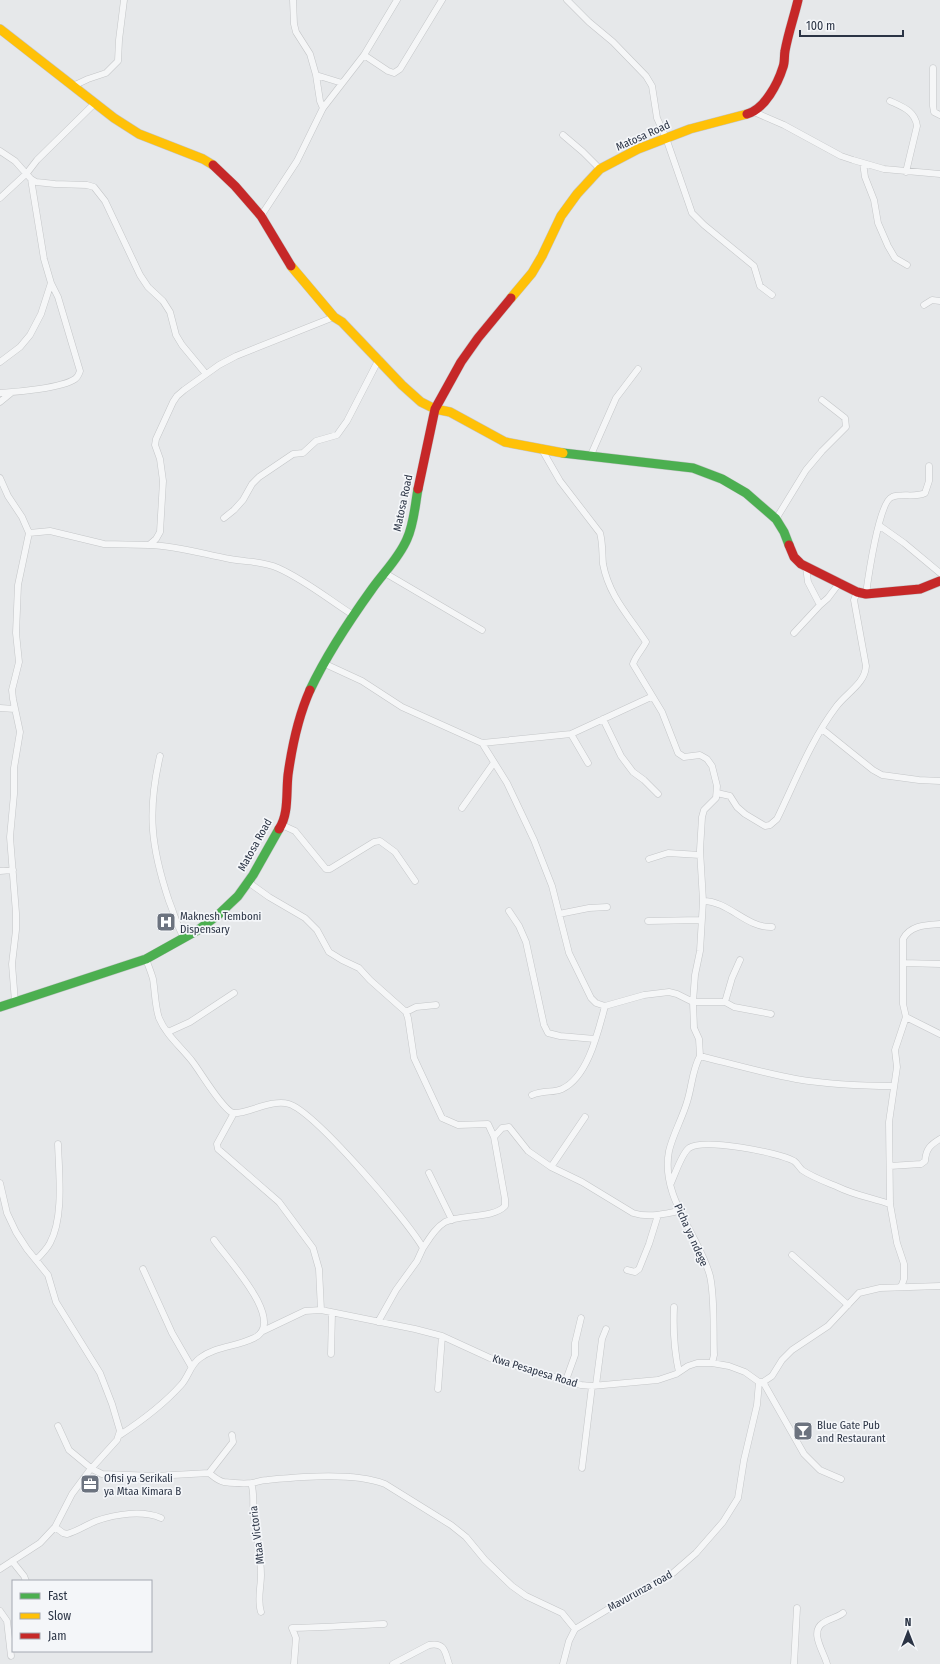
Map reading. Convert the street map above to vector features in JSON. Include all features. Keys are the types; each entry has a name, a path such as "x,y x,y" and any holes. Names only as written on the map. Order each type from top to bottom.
{"street":[{"path":"73,86 106,73 118,61 124,0"},
{"path":"294,0 294,24 296,32 310,54 316,75 320,101 323,108"},
{"path":"261,216 297,161 323,108 364,55 397,0"},
{"path":"364,55 388,72 394,73 400,69 442,0"},
{"path":"567,0 589,22 613,42 646,76 652,86 657,118 666,138 692,213 697,219 754,266 760,286 772,295"},
{"path":"798,0 785,52 784,65 778,80 765,101 754,112 784,125 841,156 884,169 940,174"},
{"path":"0,29 95,103 139,134 210,162 236,186 261,216 294,270 334,317 342,322 379,359 402,385 421,402 435,409 450,412 505,442 572,455 693,468 722,480 746,493 776,519 794,557 806,567 862,593 920,589 940,581"},
{"path":"934,68 933,106 934,112 940,115"},
{"path":"316,75 342,83"},
{"path":"890,100 913,114 916,120 917,126 906,172"},
{"path":"0,198 27,174 37,160 95,103"},
{"name":"Matosa Road","path":"0,1006 146,959 198,930 228,907 238,896 282,825 285,813 288,776 300,714 324,663 353,615 376,583 400,554 408,538 435,409 461,362 491,321 514,296 538,264 561,216 576,194 600,170 638,149 666,138 690,129 754,112"},
{"path":"563,135 584,152 600,170"},
{"path":"0,151 15,161 31,179 36,182 87,185 94,187 101,195 140,275 148,288 163,301 170,312 176,335 206,374"},
{"path":"863,163 865,177 874,200 878,223 895,258 907,265"},
{"path":"0,393 40,389 67,382 76,379 80,371 58,298 51,283 44,259 31,179"},
{"path":"0,362 20,347 30,334 41,314 51,283"},
{"path":"924,305 932,300 940,301"},
{"path":"149,544 156,539 160,532 162,513 162,470 155,445 156,439 173,402 184,390 228,360 334,317"},
{"path":"224,518 243,500 252,484 259,477 293,454 303,453 316,441 337,436 347,421 379,359"},
{"path":"590,457 616,398 638,369"},
{"path":"0,402 11,393"},
{"path":"776,519 806,470 822,451 846,427 845,418 822,400"},
{"path":"541,448 560,481 600,533 603,543 603,563 615,600 646,642 636,656 633,664 651,697 662,712 679,755 684,757 700,756 709,761 715,775 717,793 716,798 703,813 700,855 703,901 700,951 695,976 694,1002 694,1028 699,1039 700,1056 796,1079 856,1085 893,1086"},
{"path":"717,793 730,796 737,807 752,819 765,826 770,825 777,819 822,729 836,707 850,691 857,686 866,671 854,600 862,593 884,508 890,497 925,493 929,481 929,466"},
{"path":"0,478 8,496 22,517 29,533 18,585 16,633 19,662 12,690 20,732 14,768 14,794 10,837 16,918 12,964 15,1002"},
{"path":"880,526 904,543 940,573"},
{"path":"29,533 50,531 104,544 149,544 185,548 223,558 272,565 303,580 353,615"},
{"path":"806,567 808,582 820,605"},
{"path":"384,574 482,630"},
{"path":"794,633 828,598 840,582"},
{"path":"324,663 362,681 402,707 482,743 570,734 651,697"},
{"path":"0,708 15,708"},
{"path":"603,719 621,756 633,772 644,780 658,794"},
{"path":"822,729 882,775 940,781"},
{"path":"570,734 588,763"},
{"path":"482,743 493,764 507,783 534,840 552,886 569,953 582,983 591,998 596,1003 605,1006 662,992 677,994 694,1002 725,1002 734,1007 772,1014"},
{"path":"160,756 151,803 153,838 162,880 184,938"},
{"path":"462,808 493,764"},
{"path":"282,825 295,831 326,869 330,869 374,842 380,841 395,852 415,880"},
{"path":"649,859 672,853 700,855"},
{"path":"0,871 13,870"},
{"path":"248,882 269,897 305,918 316,930 329,952 359,968 370,980 406,1012 414,1058 434,1100 439,1115 446,1121 454,1124 487,1123 494,1137 505,1206 490,1213 445,1222 437,1229 423,1248 417,1261 396,1290 378,1322"},
{"path":"703,901 713,901 723,905 757,925 762,927 772,927"},
{"path":"559,914 589,908 606,907"},
{"path":"509,911 519,926 526,942 544,1025 548,1033 560,1036 595,1039"},
{"path":"648,921 701,920"},
{"path":"902,1287 904,1279 904,1264 897,1243 890,1204 889,1122 893,1086 897,1067 895,1050 906,1017 903,1004 903,939 906,933 921,925 940,924"},
{"path":"146,959 152,978 159,1017 168,1032 192,1061 215,1094 230,1112 240,1114 277,1102 290,1104 298,1109 324,1131 360,1170 412,1231 423,1248"},
{"path":"725,1002 732,978 740,960"},
{"path":"904,963 940,964"},
{"path":"168,1032 190,1022 234,993"},
{"path":"406,1012 416,1007 436,1005"},
{"path":"532,1095 540,1091 560,1090 569,1085 584,1067 595,1039 605,1006"},
{"path":"906,1017 940,1034"},
{"name":"Picha ya ndege","path":"700,1056 696,1064 688,1102 674,1135 669,1152 669,1166 671,1183 679,1212 706,1267 712,1289 714,1355 712,1363"},
{"path":"234,1113 217,1144 218,1149 279,1202 314,1248 320,1269 321,1310"},
{"path":"551,1167 585,1117"},
{"path":"494,1137 502,1128 509,1127 528,1151 551,1167 582,1182 633,1213 643,1216 658,1216 679,1212"},
{"path":"890,1166 920,1164 925,1161 927,1148 940,1139"},
{"path":"36,1260 50,1244 56,1227 59,1197 58,1144"},
{"path":"671,1183 685,1153 689,1148 697,1145 718,1145 754,1149 782,1156 796,1162 801,1169 831,1185 851,1193 890,1204"},
{"path":"429,1173 452,1220"},
{"path":"0,1183 7,1213 13,1226 27,1249 48,1275 56,1302 100,1373 112,1404 120,1435"},
{"path":"627,1270 635,1272 639,1269 658,1216"},
{"path":"214,1240 252,1291 259,1303 265,1320 263,1331"},
{"path":"792,1255 848,1305"},
{"path":"0,1569 40,1543 55,1527 72,1494 120,1435 142,1421 161,1406 186,1379 191,1366 172,1333 143,1269"},
{"path":"841,1479 820,1470 804,1454 761,1382 772,1376 782,1360 792,1350 828,1326 859,1293 864,1290 940,1286"},
{"path":"674,1307 674,1353 679,1372"},
{"name":"Kwa Pesapesa Road","path":"191,1366 198,1359 213,1350 252,1340 259,1336 263,1331 305,1311 321,1310 442,1336 490,1358 581,1385 652,1381 679,1372 688,1366 697,1363 712,1363 745,1372 761,1382"},
{"path":"331,1354 332,1313"},
{"path":"566,1380 575,1355 575,1343 581,1318"},
{"path":"582,1468 594,1385 602,1339 606,1329"},
{"path":"438,1389 442,1336"},
{"name":"Mavurunza road","path":"575,1629 674,1573 696,1553 723,1522 738,1498 744,1460 761,1382"},
{"path":"58,1426 69,1450 92,1469 102,1474 155,1476 209,1473 216,1479 223,1482 251,1483 265,1480 346,1477 385,1484 451,1525 466,1537 485,1560 512,1586 526,1596 562,1613 569,1619 575,1629 569,1641 563,1664"},
{"path":"209,1473 233,1442 232,1435"},
{"name":"Mtaa Victoria","path":"251,1483 253,1489 254,1518 261,1558 259,1606 261,1612"},
{"path":"55,1527 67,1534 102,1519 144,1513 161,1518"},
{"path":"12,1561 26,1580"},
{"path":"794,1664 797,1608"},
{"path":"0,1610 8,1621 11,1656"},
{"path":"827,1664 817,1634 818,1628 822,1623 839,1617 844,1613"},
{"path":"294,1664 296,1638 292,1628 324,1628 360,1624 384,1624"},
{"path":"393,1664 429,1645 436,1644 441,1646 444,1650 449,1664"}],"traffic: fast":[{"path":"563,453 693,468 722,479 746,493 776,519 784,532 789,545"},
{"path":"310,690 331,651 347,626 404,546 411,527 418,489"},
{"path":"0,1007 146,959 198,930 218,915 238,896 253,875 279,829"}],"traffic: slow":[{"path":"0,29 114,118 139,134 203,159 213,165"},
{"path":"511,298 532,273 542,256 561,216 577,194 600,169 638,149 690,129 747,114"},
{"path":"291,266 334,317 342,322 402,385 421,402 435,409 450,412 505,442 563,453"}],"traffic: jam":[{"path":"747,114 760,107 770,95 778,80 784,65 786,45 798,0"},
{"path":"213,165 235,186 261,216 291,266"},
{"path":"418,489 435,409 461,362 478,338 511,298"},
{"path":"789,545 794,557 801,564 857,592 866,594 920,589 940,581"},
{"path":"279,829 286,810 288,775 294,742 302,711 310,690"}],"place":[{"name":"Maknesh Temboni Dispensary","path":"166,922"},
{"name":"Blue Gate Pub and Restaurant","path":"803,1431"},
{"name":"Ofisi ya Serikali ya Mtaa Kimara B","path":"90,1484"}]}
